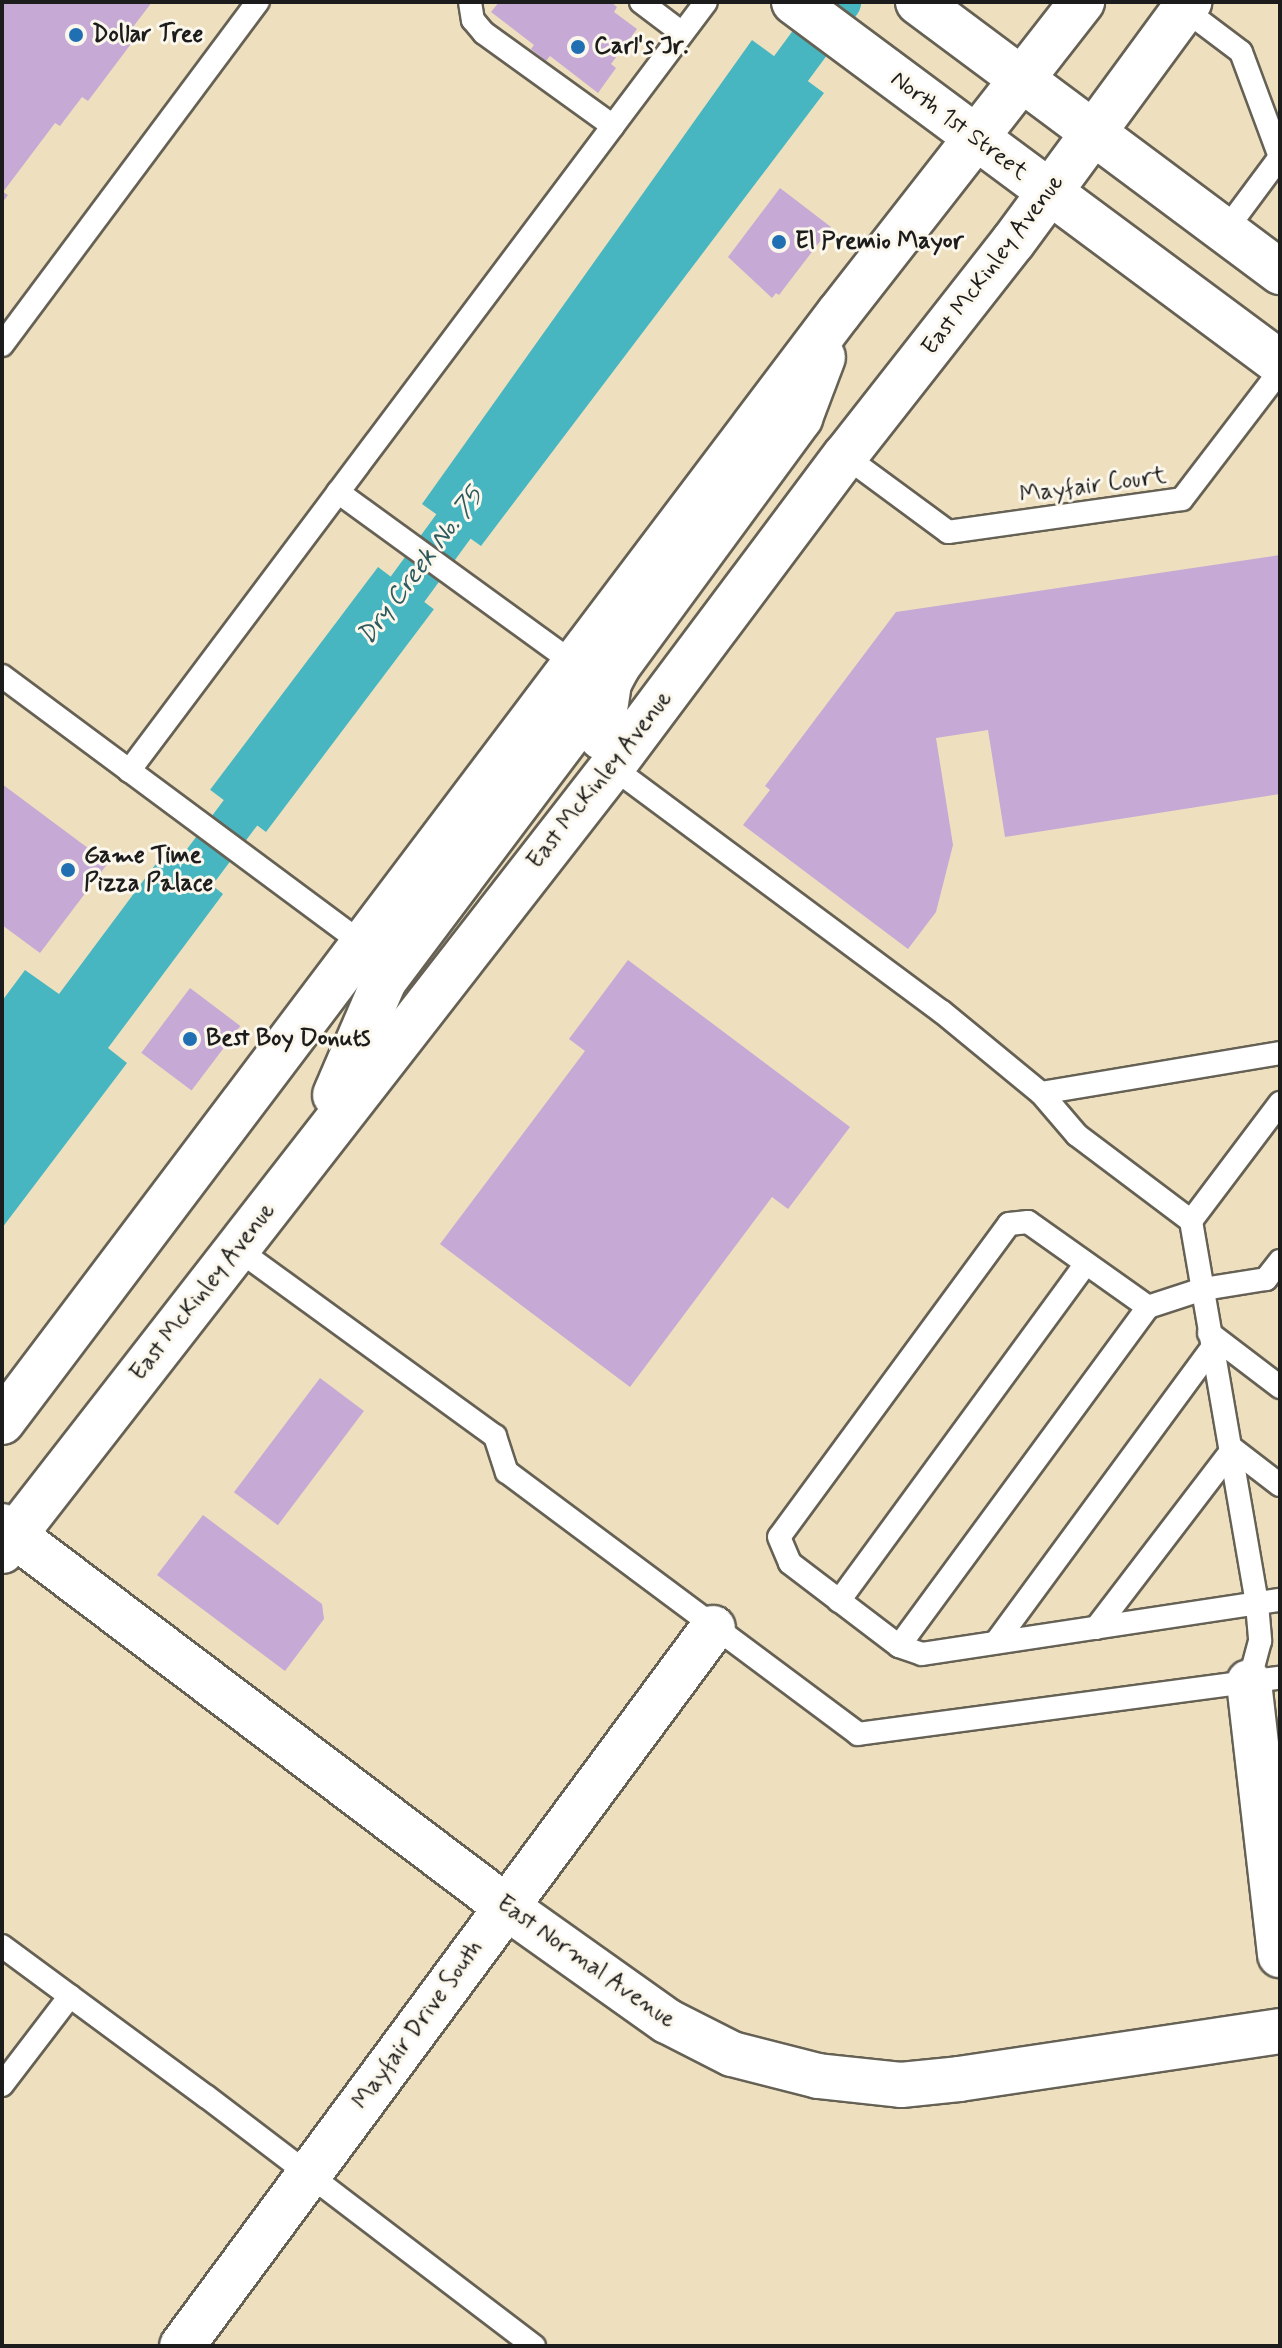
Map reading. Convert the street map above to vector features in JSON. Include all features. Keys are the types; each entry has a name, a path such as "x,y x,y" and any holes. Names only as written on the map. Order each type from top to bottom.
{"main road":[{"name":"North 1st Street","path":"794,2 1280,363"},
{"path":"918,2 1280,272"},
{"path":"2,1422 839,313 1082,2"},
{"name":"East McKinley Avenue","path":"6,1537 612,767 845,456 1049,193 1186,6"},
{"path":"612,767 601,744 602,714 609,683 800,418 839,313"},
{"path":"310,1153 384,981 578,723 584,700 575,664"},
{"name":"East Normal Avenue","path":"6,1537 505,1906 667,2021 732,2054 818,2076 901,2085 1280,2031"},
{"name":"Mayfair Drive South","path":"182,2346 713,1628"},
{"path":"1264,1680 1280,1955"}],"lane":[{"path":"2,345 258,2"},
{"path":"470,2 473,20 484,33 613,126"},
{"path":"641,2 682,33"},
{"path":"129,771 706,2"},
{"path":"1186,6 1241,52 1280,157 1225,231"},
{"name":"Mayfair Court","path":"845,456 948,532 1182,499 1280,371"},
{"path":"338,492 575,664"},
{"path":"2,676 364,945"},
{"path":"236,1248 495,1436 507,1472 858,1734 1264,1680 1257,1604 1233,1449 1191,1221 1077,1135 1041,1093 941,1011 612,767"},
{"path":"1041,1093 1280,1053"},
{"path":"1191,1221 1280,1103"},
{"path":"1148,1307 1028,1222 1009,1224 779,1537 790,1563 899,1646 922,1654 1280,1600"},
{"path":"899,1646 1148,1307 1203,1289 1273,1285 1280,1261"},
{"path":"839,1601 1086,1264"},
{"path":"1211,1340 1280,1387"},
{"path":"996,1642 1211,1340"},
{"path":"1233,1449 1280,1485"},
{"path":"1096,1628 1233,1449"},
{"path":"2,1946 534,2346"},
{"path":"2,2085 70,1996"}],"water":[{"path":"752,40 824,93 481,546 422,504"},
{"path":"378,567 434,609 266,832 210,790"},
{"path":"167,849 223,894 108,1048 127,1063 2,1228 2,1001 25,970 59,994"}],"building":[{"path":"2,2 152,2 133,27 140,32 88,101 82,97 60,126 55,123 3,192 8,195 2,203"},
{"name":"Carl's Jr.","path":"499,2 611,2 617,7 614,12 637,29 611,64 616,68 598,93 550,56 546,61 531,49 534,45 491,12"},
{"name":"El Premio Mayor","path":"780,188 831,227 779,295 776,293 772,298 728,257"},
{"path":"1280,555 1280,794 1005,837 988,730 936,738 953,845 936,912 908,949 743,825 770,790 765,786 896,612"},
{"path":"2,784 108,863 40,953 2,925"},
{"path":"628,960 850,1127 788,1209 772,1197 630,1387 440,1244 585,1051 569,1039"},
{"name":"Best Boy Donuts","path":"190,988 240,1026 192,1091 141,1053"},
{"path":"320,1378 364,1411 278,1525 234,1492"},
{"path":"203,1515 322,1604 324,1619 285,1671 157,1575"}],"waterway":[{"name":"Dry Creek No. 75","path":"756,116 840,2"},
{"name":"Dry Creek No. 75","path":"374,635 486,482"},
{"name":"Dry Creek No. 75","path":"163,916 274,768"}],"place":[{"name":"Dollar Tree","path":"76,35"},
{"name":"Carl's Jr.","path":"578,47"},
{"name":"El Premio Mayor","path":"779,242"},
{"name":"Game Time Pizza Palace","path":"68,870"},
{"name":"Best Boy Donuts","path":"190,1039"}]}
